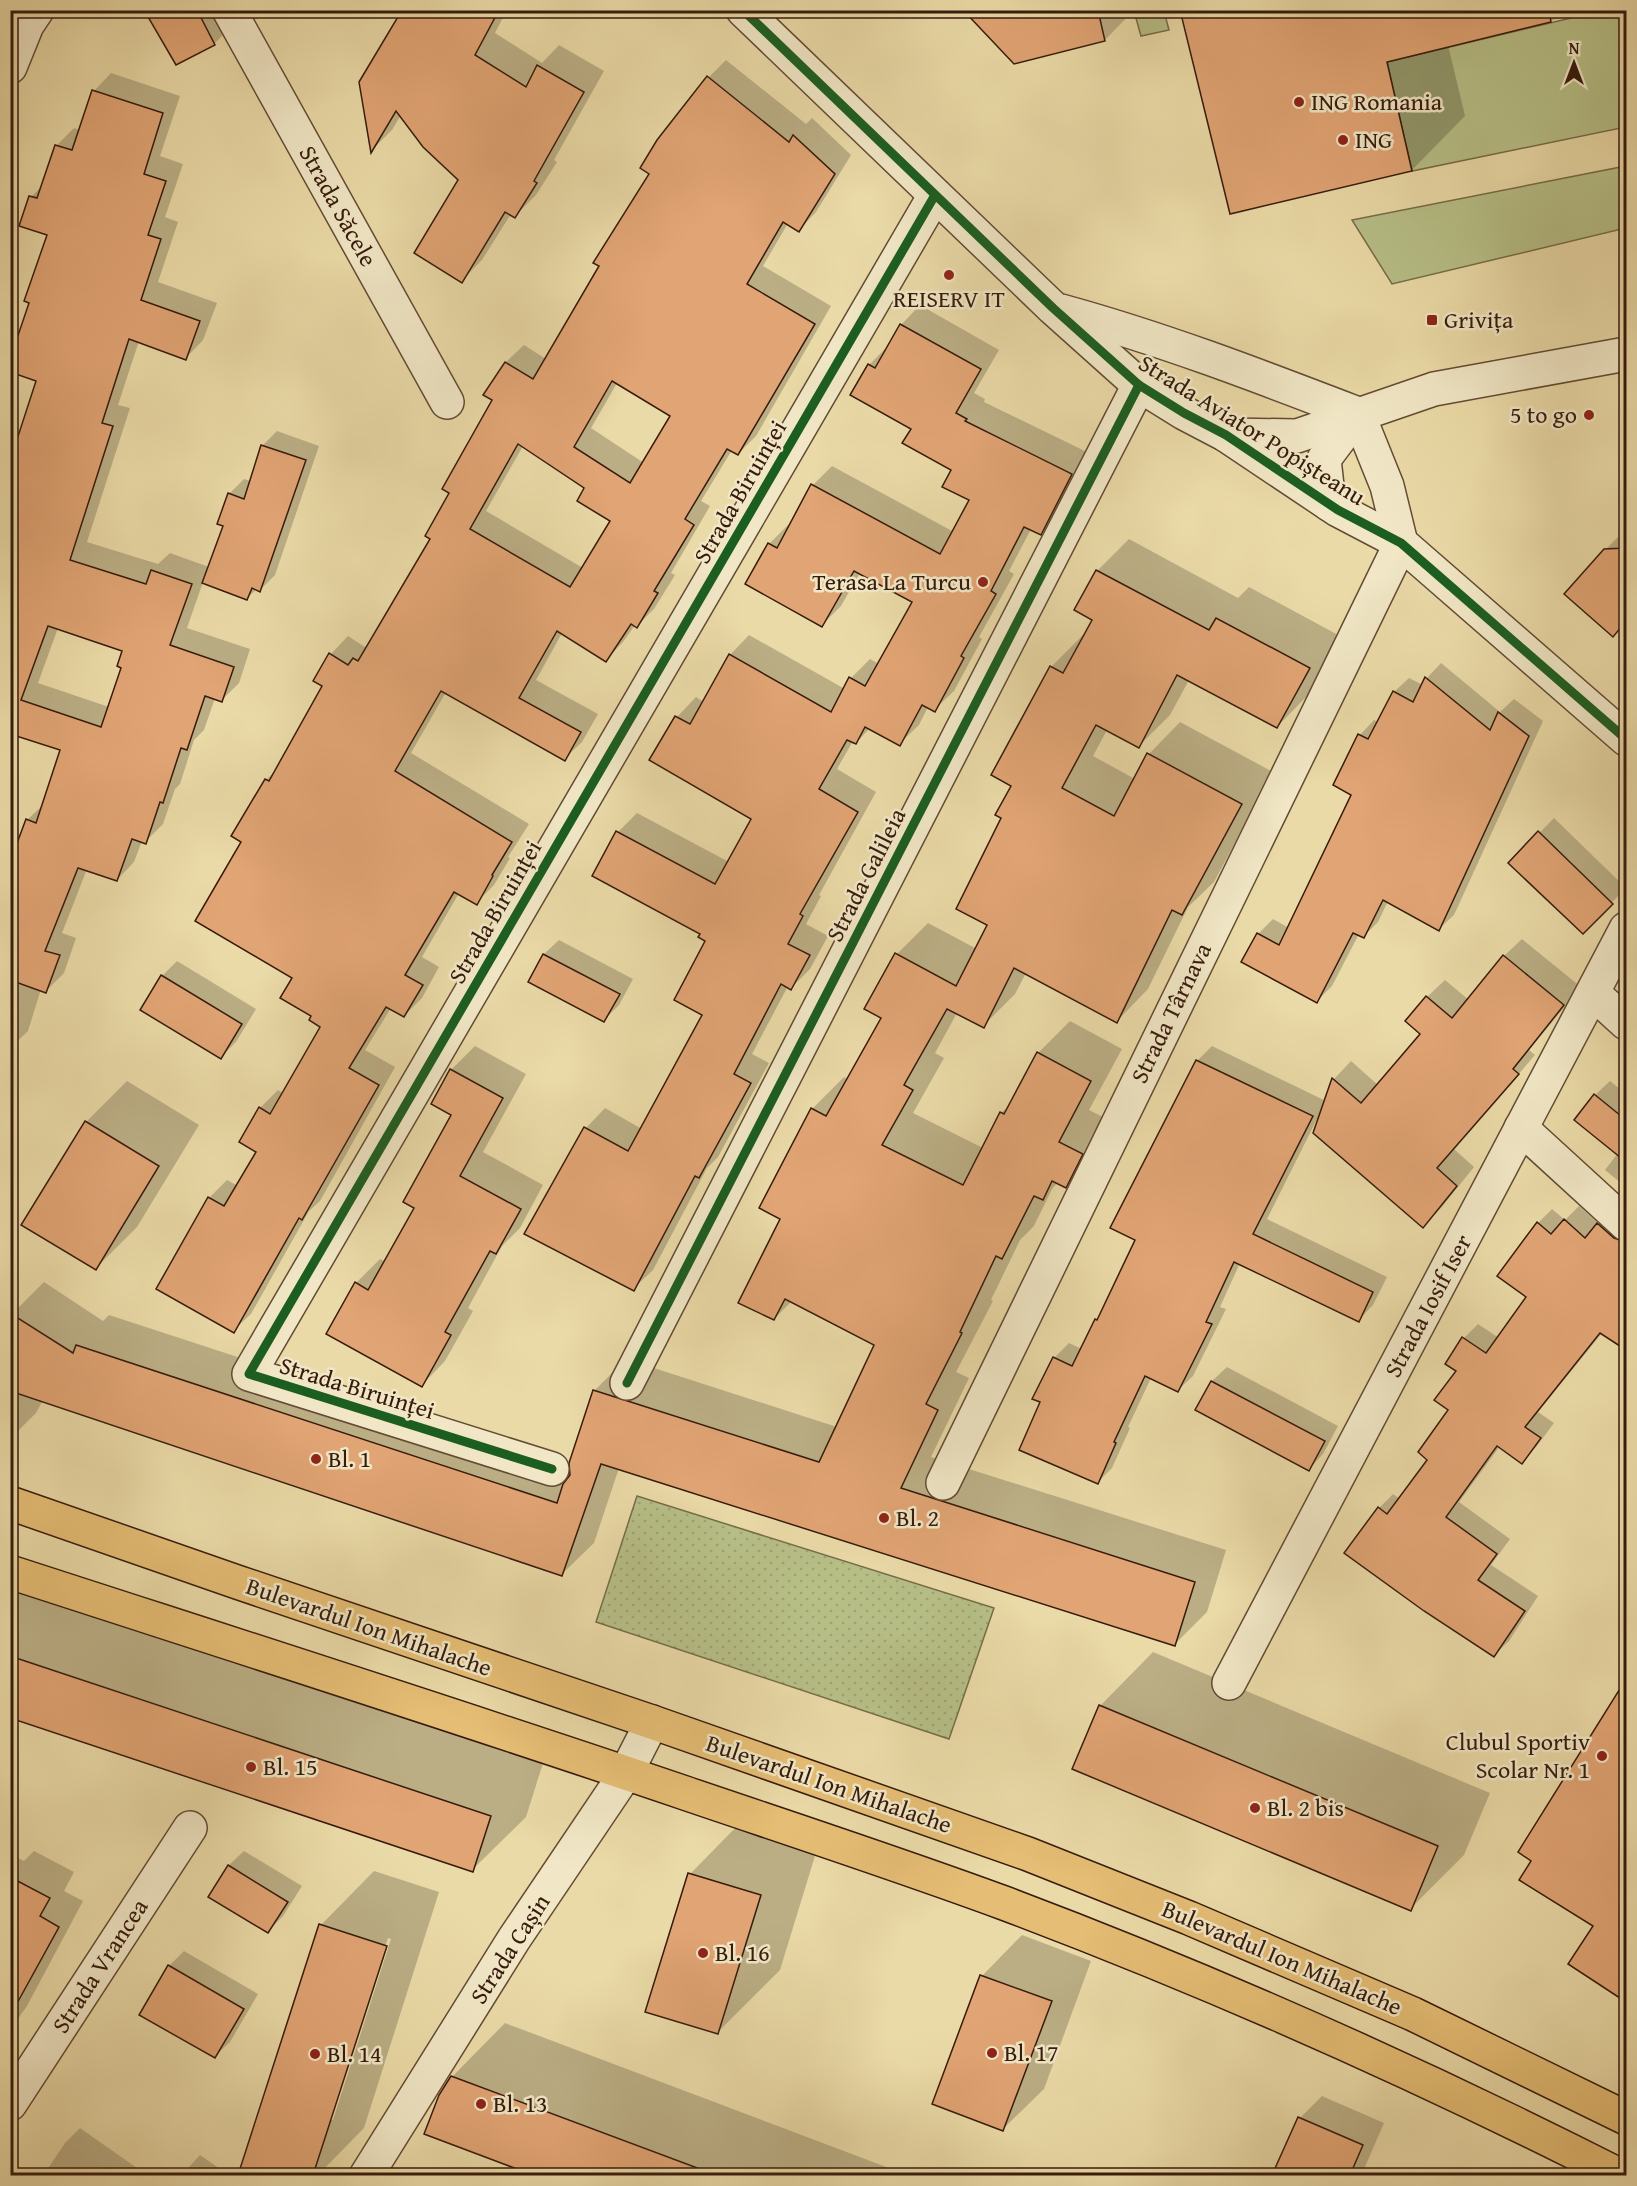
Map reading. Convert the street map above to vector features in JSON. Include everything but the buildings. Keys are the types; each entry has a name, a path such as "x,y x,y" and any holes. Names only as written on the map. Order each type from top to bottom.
{"main road":[{"name":"Bulevardul Ion Mihalache","path":"10,1503 973,1833 1104,1883 1413,2014 1626,2118"},
{"path":"10,1572 626,1773 942,1881 1132,1954 1370,2054 1621,2175"}],"street":[{"path":"10,67 27,25 37,10"},
{"name":"Strada Săcele","path":"229,10 447,402"},
{"name":"Strada Aviator Popișteanu","path":"743,10 1053,308 1139,385 1226,435 1329,504 1401,543 1626,739"},
{"name":"Strada Biruinței","path":"552,1469 249,1374 935,195"},
{"name":"Strada Aviator Popișteanu","path":"1053,308 1130,330 1209,357 1358,414 1387,486 1401,543"},
{"path":"1226,435 1297,436 1434,389 1626,354"},
{"name":"Strada Galileia","path":"627,1383 1139,385"},
{"path":"1329,504 1324,459 1358,414"},
{"name":"Strada Târnava","path":"943,1483 1401,543"},
{"name":"Strada Iosif Iser","path":"1229,1683 1626,929"},
{"path":"1593,993 1626,1023"},
{"path":"1521,1128 1626,1224"},
{"name":"Strada Cașin","path":"366,2175 514,1939 626,1773 652,1722"},
{"name":"Strada Vrancea","path":"10,2104 190,1828"}],"green space":[{"path":"1134,11 1164,11 1169,30 1141,36"},
{"path":"1600,11 1626,11 1626,127 1412,171 1387,62"},
{"path":"1626,166 1626,228 1392,284 1352,220"},
{"path":"637,1496 994,1608 949,1739 596,1622"}],"cycle path":[{"path":"743,10 1053,308 1139,385 1184,413 1226,435 1338,510 1401,543 1626,739"},
{"path":"552,1469 249,1374 935,195"},
{"path":"627,1383 1139,385"}],"place":[{"name":"ING Romania","path":"1299,102"},
{"name":"ING","path":"1343,140"},
{"name":"REISERV IT","path":"949,275"},
{"name":"Grivița","path":"1432,320"},
{"name":"5 to go","path":"1589,415"},
{"name":"Terasa La Turcu","path":"983,582"},
{"name":"Bl. 1","path":"316,1459"},
{"name":"Bl. 2","path":"884,1518"},
{"name":"Clubul Sportiv Scolar Nr. 1","path":"1602,1756"},
{"name":"Bl. 15","path":"251,1767"},
{"name":"Bl. 2 bis","path":"1255,1808"},
{"name":"Bl. 16","path":"703,1953"},
{"name":"Bl. 17","path":"992,2053"},
{"name":"Bl. 14","path":"315,2054"},
{"name":"Bl. 13","path":"481,2104"}]}
